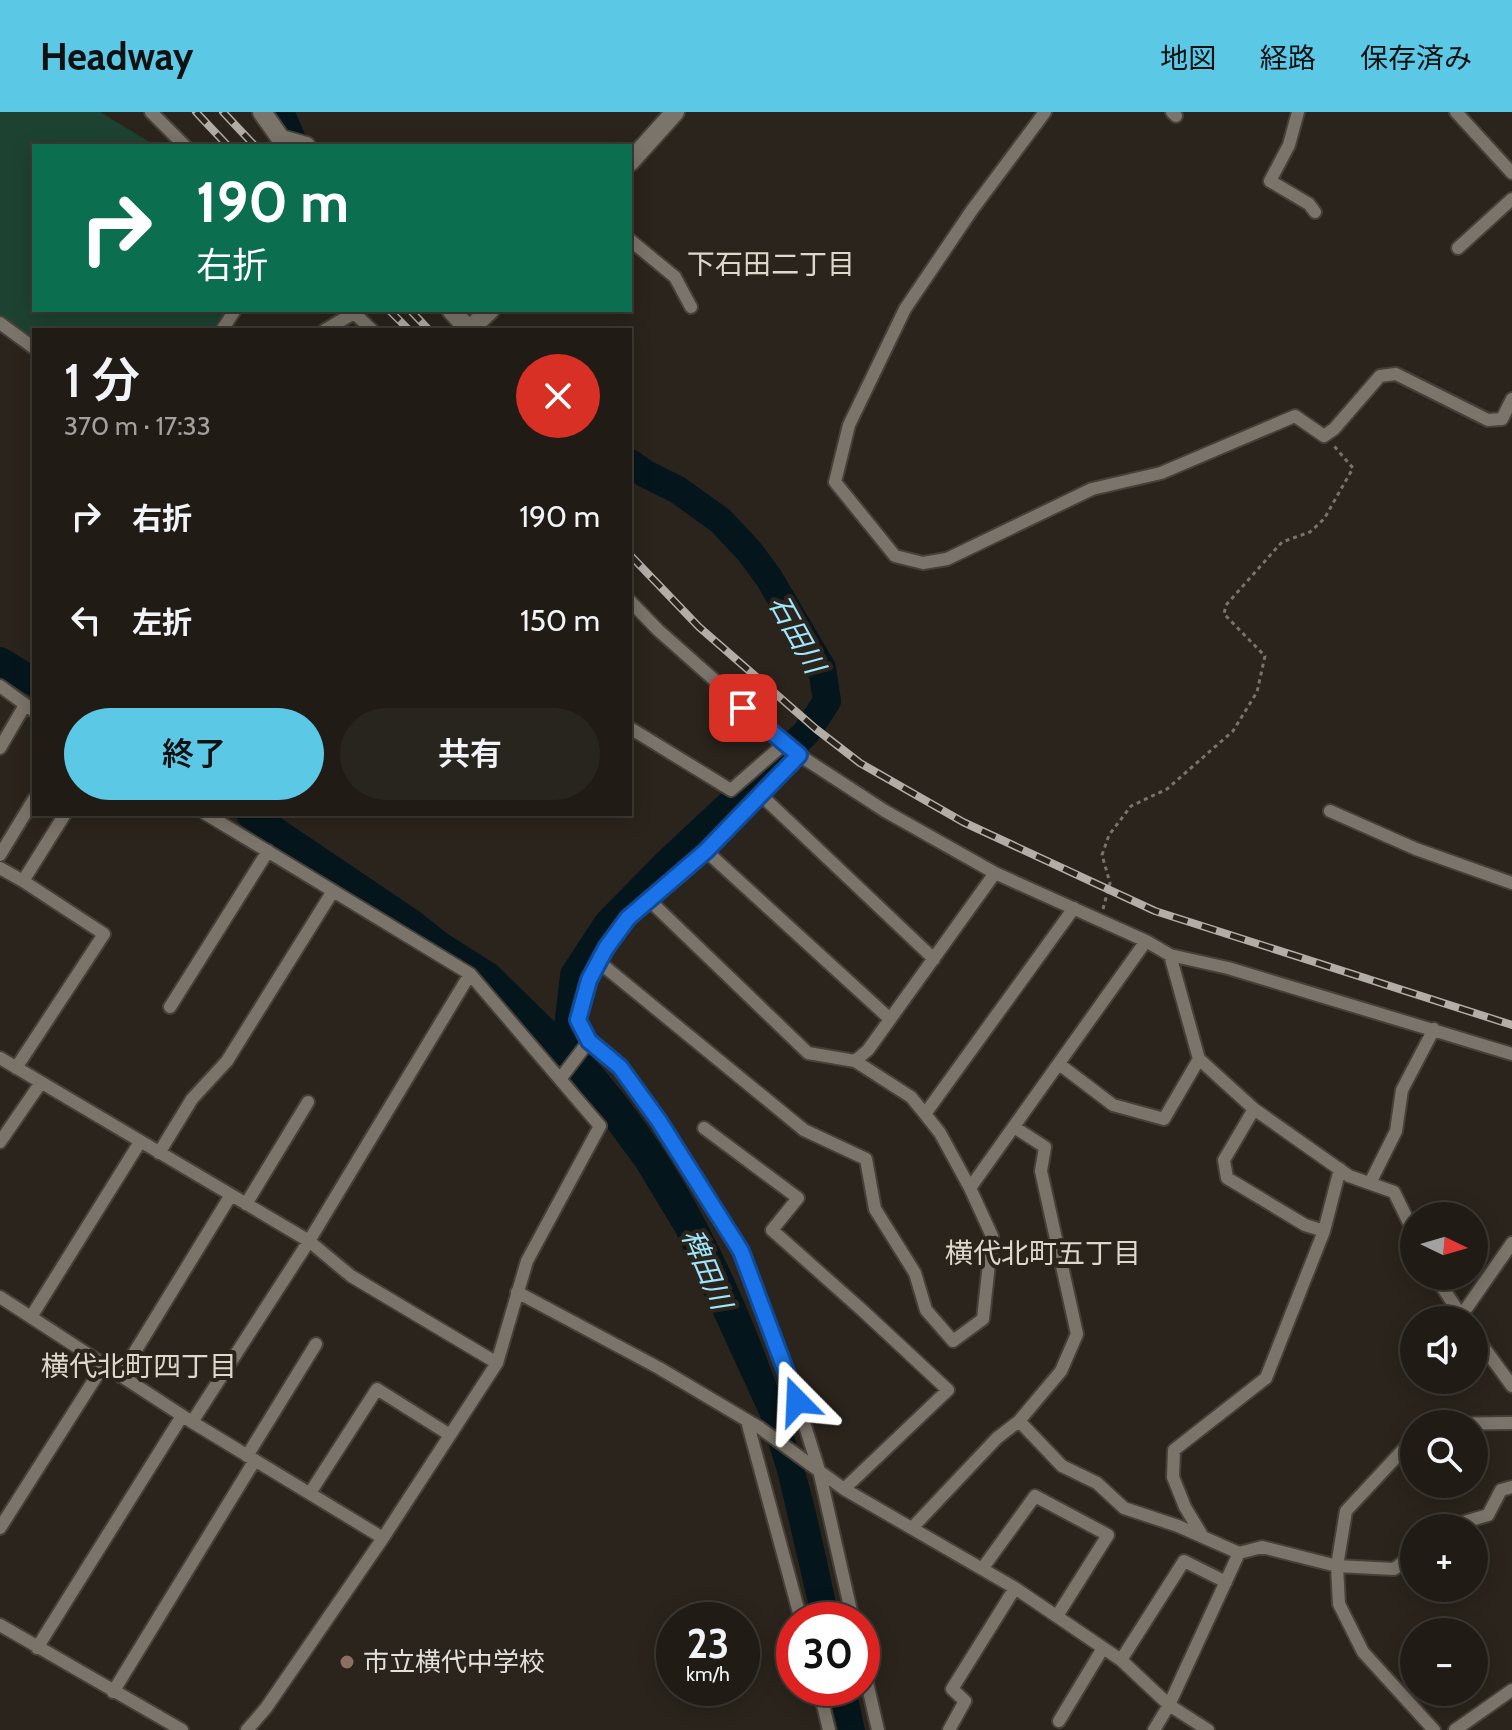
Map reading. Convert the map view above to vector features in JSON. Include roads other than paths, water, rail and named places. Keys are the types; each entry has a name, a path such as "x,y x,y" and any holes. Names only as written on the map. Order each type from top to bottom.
{"main road":[{"path":"262,112 281,139 301,144"},
{"path":"632,160 675,112"},
{"path":"453,312 467,328"},
{"path":"471,328 488,312"}],"street":[{"path":"151,112 183,144"},
{"path":"1045,112 972,210 905,309 849,425 835,482 895,556 923,563 947,559 1092,489 1161,473 1295,416 1324,436 1334,429 1380,376 1396,374 1488,420 1502,419 1512,399"},
{"path":"1298,112 1289,145 1270,181 1309,204 1315,212"},
{"path":"1456,112 1512,173"},
{"path":"1458,248 1512,199"},
{"path":"632,242 675,277 691,307"},
{"path":"328,328 351,312"},
{"path":"353,312 370,328"},
{"path":"0,323 32,347"},
{"path":"632,603 658,630 799,755 885,811 995,873 1146,941 1170,955 1228,968 1512,1054"},
{"path":"0,686 30,708 0,748"},
{"path":"632,729 731,790 785,743"},
{"path":"799,755 706,851 628,918 606,948 589,980 578,1020 589,1041 620,1067 652,1110 741,1251 797,1401 849,1602"},
{"path":"761,795 934,959"},
{"path":"0,855 32,802"},
{"path":"1330,811 1416,849 1512,883"},
{"path":"23,881 64,816"},
{"path":"209,816 470,974 600,1126 527,1261 497,1363 383,1538 266,1708 247,1730"},
{"path":"170,1007 268,851"},
{"path":"706,851 890,1019"},
{"path":"0,868 104,934 16,1068"},
{"path":"855,1061 868,1050 995,873"},
{"path":"159,1153 192,1099 227,1061 333,891"},
{"path":"599,962 804,1130 866,1159 875,1209 915,1273 926,1310 953,1341 983,1319 992,1236 940,1133 925,1114 911,1097 855,1061 808,1053 648,899"},
{"path":"925,1114 1074,908"},
{"path":"970,1188 1146,941"},
{"path":"1170,955 1199,1059 1254,1109 1340,1169 1394,1192 1400,1204"},
{"path":"37,1648 187,1419 309,1241 470,974"},
{"path":"1370,1183 1396,1131 1402,1090 1434,1029"},
{"path":"560,1079 589,1041"},
{"path":"0,1058 309,1241 351,1276 497,1363"},
{"path":"1059,1064 1113,1105 1164,1119 1199,1059"},
{"path":"0,1142 40,1084"},
{"path":"246,1204 308,1102"},
{"path":"1254,1109 1224,1160 1227,1178 1305,1225 1324,1231"},
{"path":"912,1528 997,1438 1019,1421 1061,1371 1077,1334 1041,1171 1045,1147 1014,1127"},
{"path":"704,1128 798,1198 772,1230 948,1390 844,1489"},
{"path":"31,1317 140,1142"},
{"path":"1204,1537 1185,1507 1173,1477 1174,1450 1266,1378 1324,1231 1340,1169"},
{"path":"120,1376 231,1195"},
{"path":"1471,1306 1512,1243"},
{"path":"517,1292 659,1368 760,1428 844,1489 1015,1588 1121,1660 1169,1705 1208,1730"},
{"path":"0,1297 187,1419 383,1538"},
{"path":"113,1692 316,1344"},
{"path":"1488,1353 1512,1386"},
{"path":"0,1528 103,1366"},
{"path":"310,1493 377,1389 450,1435"},
{"path":"747,1421 796,1602"},
{"path":"1019,1421 1062,1466 1097,1483 1124,1508 1239,1553 1262,1547 1337,1566 1394,1569 1400,1564"},
{"path":"1488,1423 1512,1423"},
{"path":"1400,1453 1346,1511 1337,1566 1339,1604 1363,1652 1434,1730"},
{"path":"1488,1515 1501,1490 1512,1487"},
{"path":"982,1569 1035,1496 1108,1535 1057,1616"},
{"path":"1154,1730 1169,1705 1239,1553"},
{"path":"1121,1660 1184,1561 1226,1582"},
{"path":"949,1730 965,1701 952,1689 1015,1588"},
{"path":"0,1625 182,1730"},
{"path":"1059,1721 1103,1648"},
{"path":"1455,1730 1512,1690"},
{"path":"823,1706 829,1730"},
{"path":"872,1706 878,1730"}],"water":[{"path":"578,1041 619,1088 656,1138 718,1245 744,1302 788,1418 807,1478 836,1602 808,1602 778,1475 760,1416 676,1233 636,1167 561,1065 560,1054 568,1042"},
{"path":"832,1706 860,1706 865,1730 838,1730"}],"waterway":[{"name":"石田川","path":"280,112 294,144"},
{"name":"石田川","path":"575,1058 568,1028 574,975 608,923 667,863 806,733 827,701 822,668 769,578 749,551 721,521 678,490 632,464"},
{"name":"稗田川","path":"0,661 32,681"},
{"name":"稗田川","path":"253,816 488,976 590,1076"}],"railway":[{"path":"196,112 226,144"},
{"path":"223,112 253,144"},
{"path":"391,312 407,328"},
{"path":"412,312 427,328"},
{"path":"632,557 699,627 816,729 860,763 963,822 1155,911 1512,1025"}],"place":[{"name":"市立横代中学校","path":"347,1662"}],"district":[{"name":"下石田二丁目","path":"771,264"},
{"name":"横代北町五丁目","path":"1043,1253"},
{"name":"横代北町四丁目","path":"139,1366"}]}
